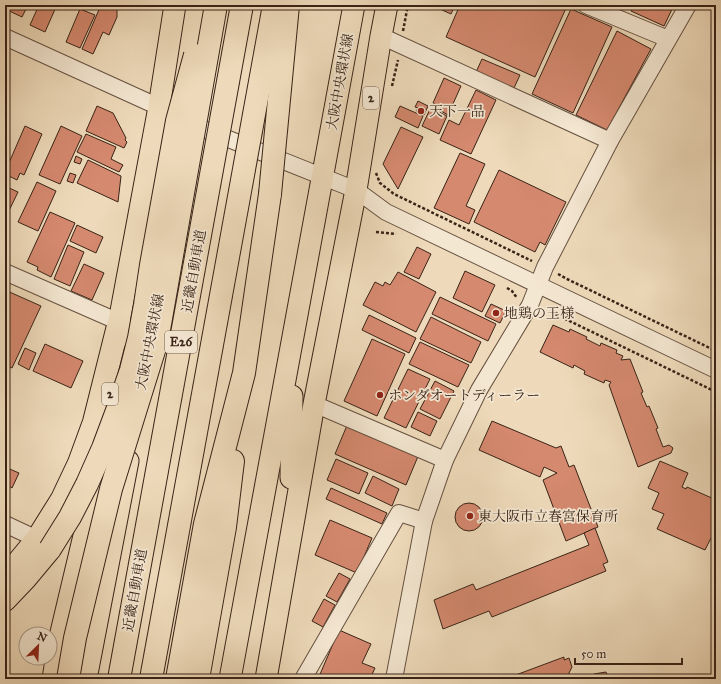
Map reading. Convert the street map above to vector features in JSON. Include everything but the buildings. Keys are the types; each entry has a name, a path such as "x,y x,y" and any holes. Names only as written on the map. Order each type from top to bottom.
{"highway":[{"path":"5,600 50,549 70,516 87,484 103,448 131,370 139,338 163,193 177,121 208,5"},
{"path":"68,679 75,638 111,489 157,342 216,5"},
{"name":"近畿自動車道","path":"119,679 242,5"},
{"name":"E26","path":"151,679 274,5"},
{"path":"198,679 225,527 244,373 270,194 288,5"},
{"path":"5,578 37,539 62,499 78,464 94,422 119,322"},
{"path":"177,679 205,524 244,373"}],"main road":[{"name":"2","path":"53,679 59,641 102,460 119,322 159,107 175,5"},
{"name":"大阪中央環状線","path":"86,679 213,5"},
{"name":"大阪中央環状線","path":"230,679 354,5"},
{"name":"2","path":"266,679 314,404 356,190 387,5"},
{"path":"290,351 292,374 290,542"}],"street":[{"path":"586,5 668,39"},
{"path":"394,679 424,521 445,460 479,390 530,305 545,267 610,141 688,5"},
{"path":"381,36 610,141"},
{"path":"5,38 159,107 191,124 356,190 386,212 716,370"},
{"path":"5,272 119,322"},
{"path":"314,404 445,460"},
{"path":"303,679 399,513 424,521"},
{"path":"5,524 37,539"}],"path":[{"path":"375,166 380,183 394,194 534,262"},
{"path":"555,272 716,351"},
{"path":"552,312 716,392"}],"place":[{"name":"天下一品","path":"421,111"},
{"name":"地鶏の王様","path":"496,313"},
{"name":"ホンダオートディーラー","path":"380,395"},
{"name":"東大阪市立春宮保育所","path":"470,516"}]}
